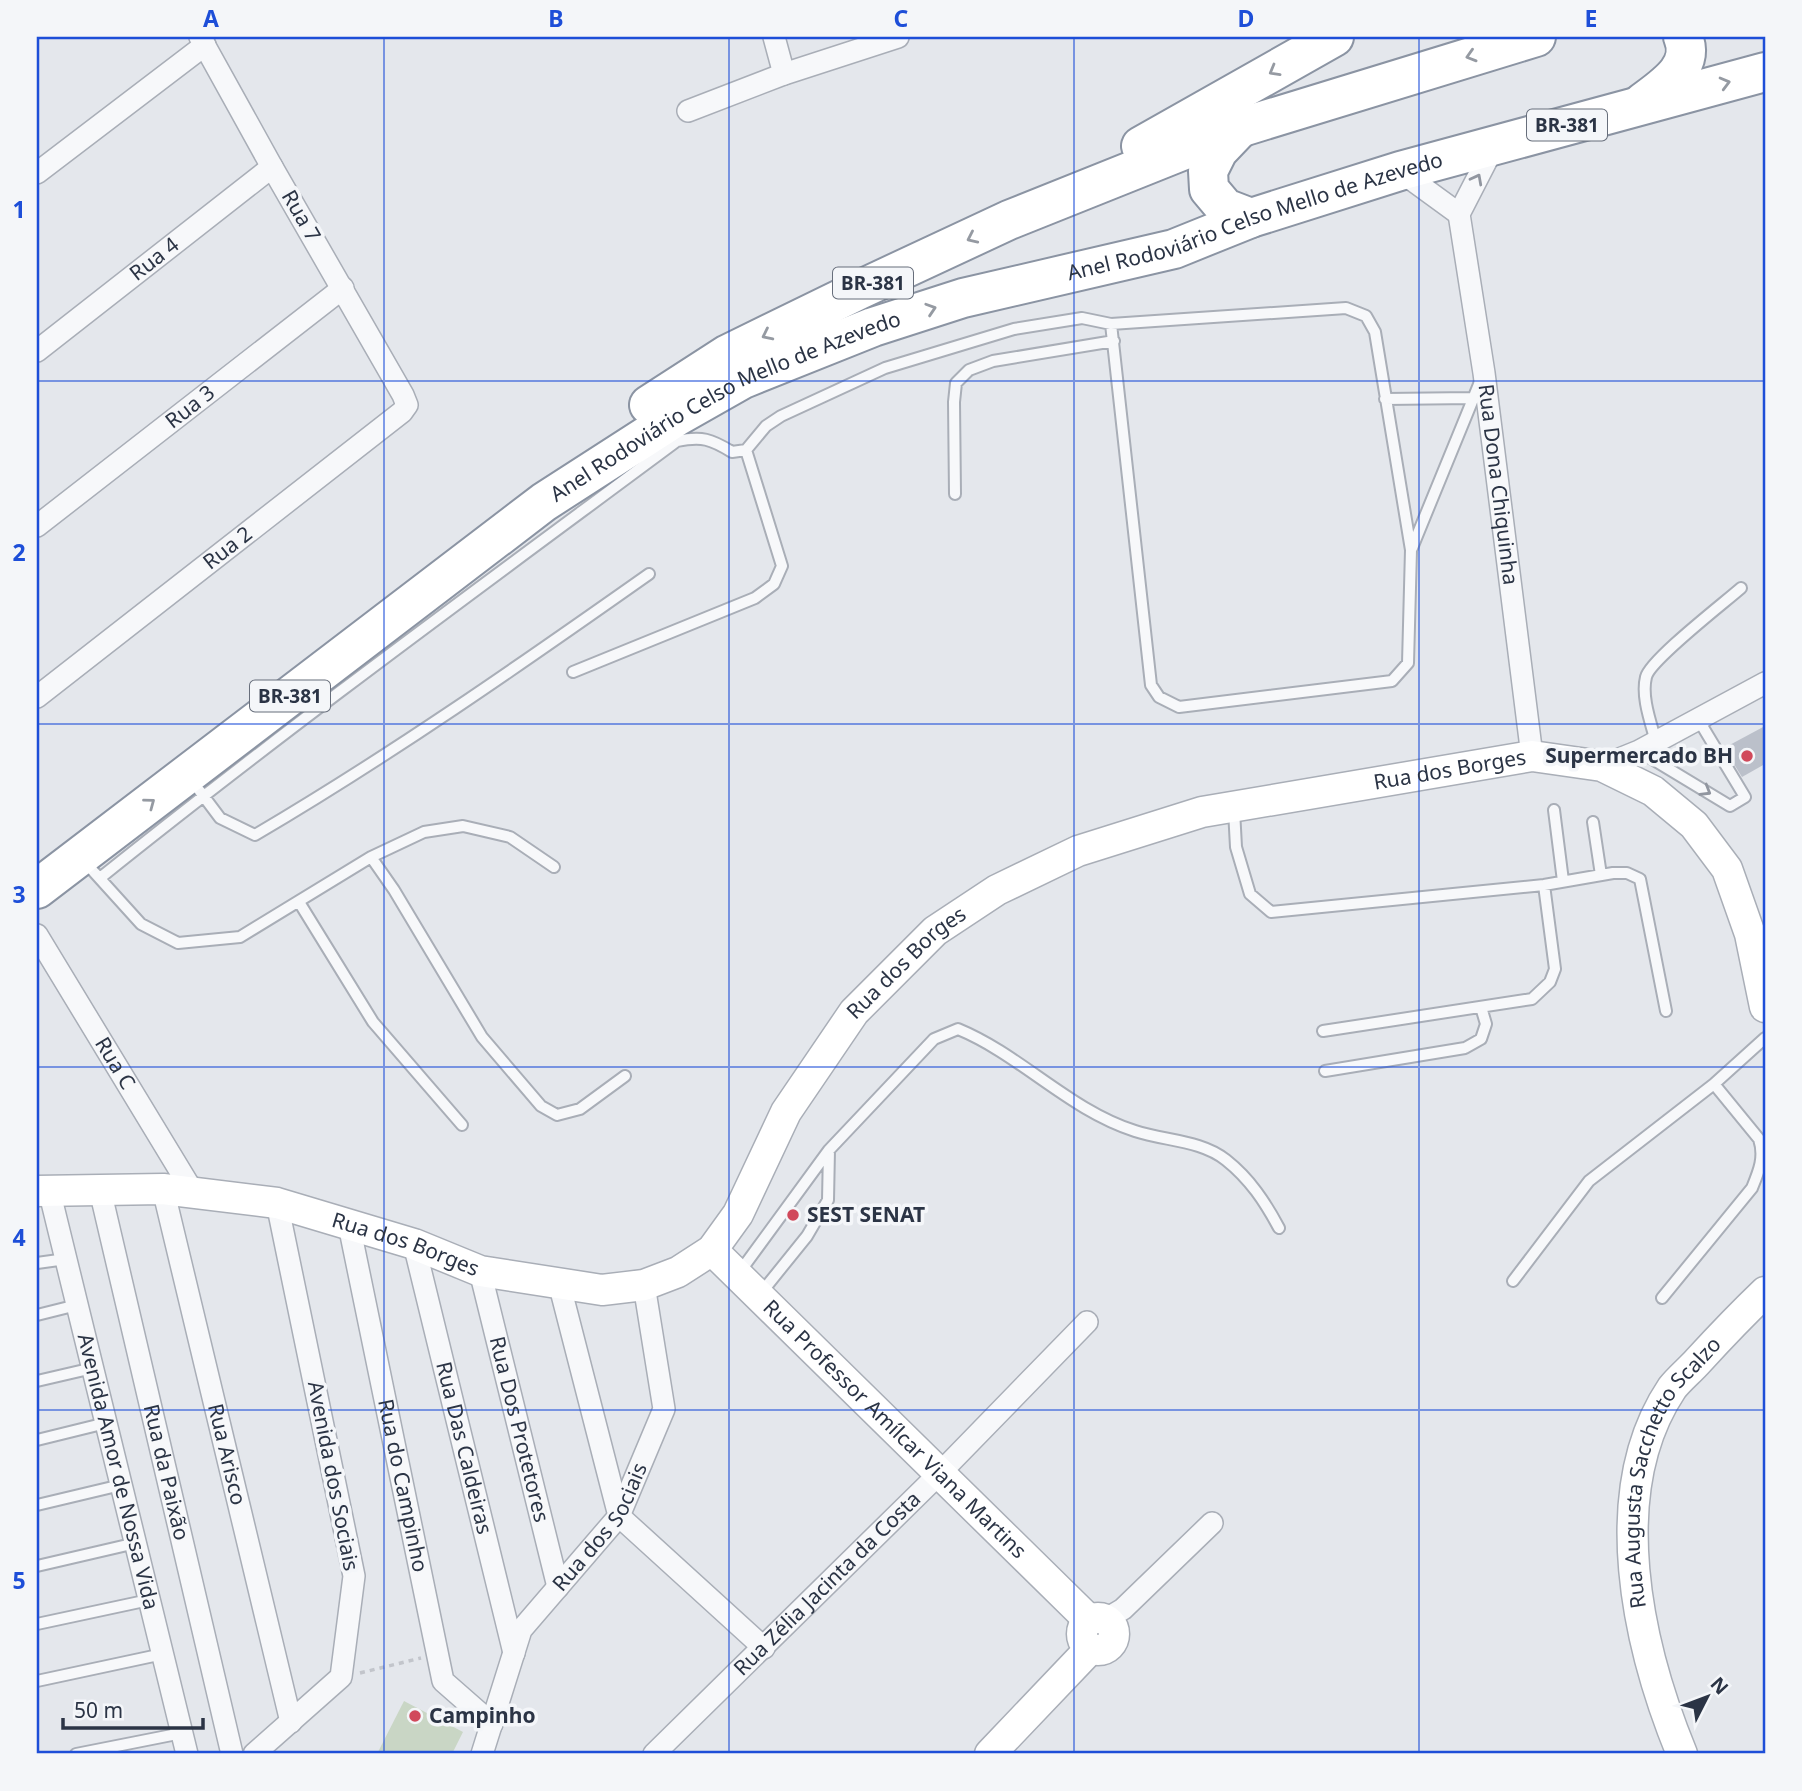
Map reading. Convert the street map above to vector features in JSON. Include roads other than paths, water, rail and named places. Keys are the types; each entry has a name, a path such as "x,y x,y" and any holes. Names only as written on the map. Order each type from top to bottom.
{"highway":[{"path":"1009,220 1334,37"},
{"name":"Anel Rodoviário Celso Mello de Azevedo","path":"37,859 190,741 668,392 728,354 1009,220 1239,128 1536,37"},
{"path":"1638,107 1669,82 1681,68 1687,45 1683,37"},
{"name":"Anel Rodoviário Celso Mello de Azevedo","path":"37,889 90,867 544,502 676,417 743,379 873,327 963,298 1174,249 1251,218 1400,171 1765,72"},
{"path":"1239,128 1218,151 1208,171 1209,189 1225,208 1251,218"}],"street":[{"path":"774,37 784,74"},
{"path":"688,111 784,74 898,37"},
{"path":"37,173 203,41"},
{"name":"Rua 7","path":"203,41 272,167 404,395"},
{"path":"1400,171 1458,214 1495,144"},
{"name":"Rua 4","path":"37,351 272,167"},
{"name":"Rua Dona Chiquinha","path":"1458,214 1484,373 1532,756"},
{"name":"Rua 3","path":"37,526 343,288"},
{"name":"Rua 2","path":"37,697 402,412 407,404 404,395"},
{"path":"1602,766 1648,746 1765,682"},
{"name":"Rua dos Borges","path":"43,1191 163,1189 277,1203 414,1244 480,1271 602,1290 644,1285 678,1272 712,1250 738,1214 786,1112 854,1012 935,931 997,890 1078,851 1202,812 1532,756 1602,766 1653,792 1694,825 1727,869 1750,934 1765,1007"},
{"name":"Rua C","path":"37,935 193,1192"},
{"name":"Rua Arisco","path":"163,1189 291,1722"},
{"name":"Rua da Paixão","path":"100,1190 232,1754"},
{"name":"Avenida Amor de Nossa Vida","path":"43,1191 78,1305 187,1754"},
{"name":"Avenida dos Sociais","path":"277,1203 355,1576 341,1677 291,1722"},
{"name":"Rua do Campinho","path":"349,1225 443,1681 492,1724"},
{"name":"Rua Das Caldeiras","path":"414,1244 514,1654"},
{"name":"Rua Professor Amílcar Viana Martins","path":"712,1250 1094,1630"},
{"name":"Rua Dos Protetores","path":"480,1271 558,1587"},
{"path":"559,1283 619,1516 764,1648"},
{"name":"Rua dos Sociais","path":"482,1754 522,1630 619,1516 664,1409 644,1285"},
{"name":"Rua Augusta Sacchetto Scalzo","path":"1682,1754 1664,1711 1647,1654 1634,1573 1634,1494 1649,1434 1673,1388 1765,1292"},
{"name":"Rua Zélia Jacinta da Costa","path":"654,1754 939,1475 1087,1322"},
{"path":"990,1754 1094,1630 1212,1522"},
{"path":"254,1754 291,1722"}],"lane":[{"path":"649,574 421,731 255,835 220,818 195,785 454,605 677,442 698,437 718,443 732,452 746,450 766,426 782,416 885,368 1014,330 1082,318 1111,324 1346,308 1366,316 1375,332 1411,550 1408,663 1392,681 1179,707 1159,697 1151,685 1111,324"},
{"path":"955,494 954,401 956,383 962,376 969,370 993,361 1114,341"},
{"path":"1411,550 1484,373"},
{"path":"1385,399 1474,398"},
{"path":"573,672 755,598 774,584 782,566 746,450"},
{"path":"1698,719 1745,796 1730,806 1648,746 1646,676 1658,660 1741,588"},
{"path":"1233,807 1237,847 1250,894 1271,912 1544,885 1601,875 1627,873 1640,879 1666,1011"},
{"path":"1554,810 1563,881"},
{"path":"1593,822 1601,875"},
{"path":"90,867 141,924 178,943 240,937 371,857 424,832 463,826 510,837 554,867"},
{"path":"371,857 394,890 482,1037 541,1105 557,1115 580,1109 625,1076"},
{"path":"1323,1031 1532,999 1550,982 1555,969 1544,885"},
{"path":"299,902 373,1022 462,1125"},
{"path":"1325,1071 1465,1048 1481,1039 1486,1024 1481,1007"},
{"path":"737,1275 829,1150 934,1039 958,1029 981,1038 1086,1109 1134,1131 1203,1147 1226,1160 1261,1195 1279,1228"},
{"path":"1513,1281 1589,1181 1714,1084 1765,1038"},
{"path":"1662,1298 1752,1188 1760,1168 1763,1150 1759,1139 1714,1084"},
{"path":"759,1297 807,1236 828,1200 829,1150"},
{"path":"37,1264 66,1259"},
{"path":"37,1315 78,1305"},
{"path":"37,1381 93,1368"},
{"path":"37,1440 106,1423"},
{"path":"37,1505 121,1485"},
{"path":"37,1566 135,1543"},
{"path":"37,1624 149,1600"},
{"path":"37,1681 163,1654"},
{"path":"76,1754 182,1733"}],"place":[{"name":"Supermercado BH","path":"1747,756"},
{"name":"SEST SENAT","path":"793,1215"},
{"name":"Campinho","path":"415,1716"}]}
